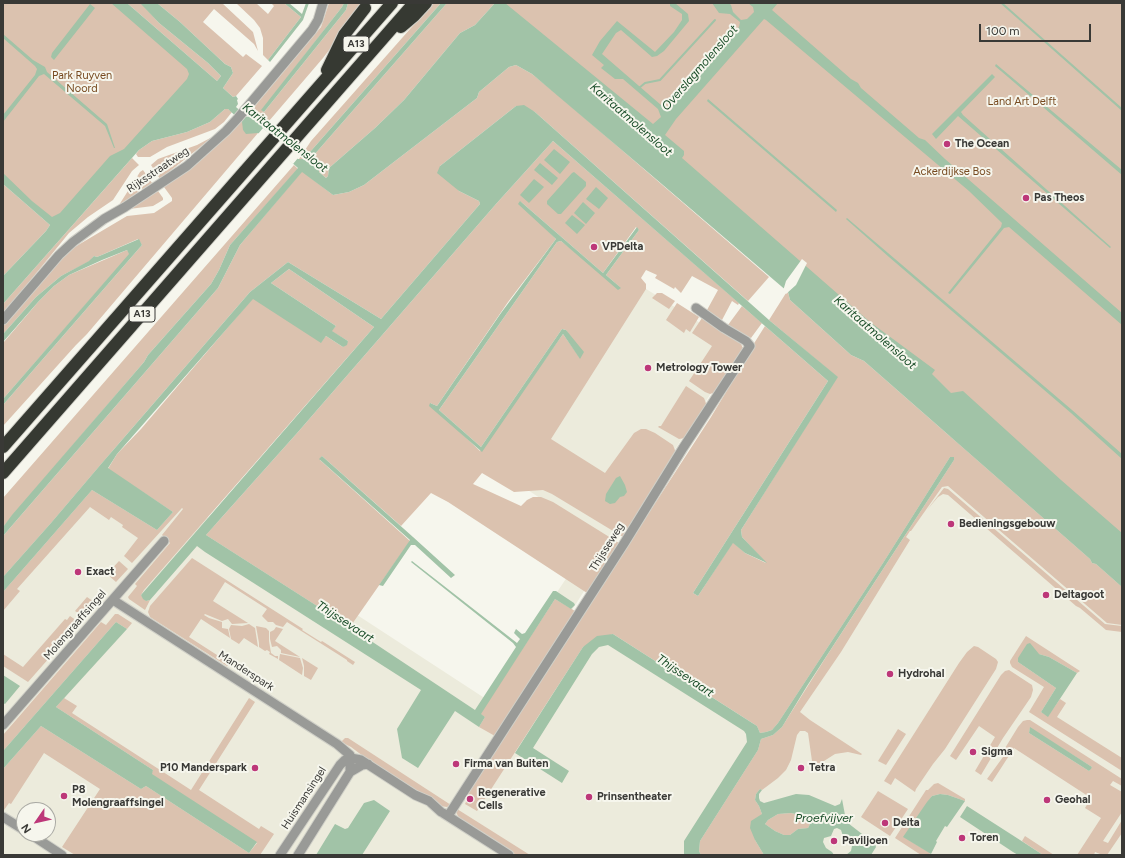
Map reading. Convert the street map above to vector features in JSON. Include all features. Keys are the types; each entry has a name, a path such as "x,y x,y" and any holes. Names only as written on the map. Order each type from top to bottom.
{"highway":[{"name":"A13","path":"3,447 392,3"},
{"name":"A13","path":"3,473 414,3"},
{"name":"A13","path":"368,56 414,16 426,3"},
{"name":"A13","path":"320,85 344,35 365,8"}],"street":[{"name":"Rijksstraatweg","path":"3,320 59,256 74,242 104,218 125,207 187,166 241,116 312,30 318,20 323,3"},
{"name":"Thijsseweg","path":"444,814 625,542 683,448 750,346 746,341 724,328 696,308"},
{"name":"Molengraaffsingel","path":"3,725 164,541"},
{"name":"Manderspark","path":"113,600 337,744 349,753 351,758"},
{"path":"350,772 351,758 361,760 415,795 429,801 444,814 509,855"},
{"name":"Huismansingel","path":"280,855 340,765 351,758"},
{"path":"298,855 350,772 362,765 368,764"},
{"path":"3,816 16,825"},
{"path":"42,842 62,855"}],"shaded area":[{"path":"643,287 740,348 570,613 752,727 957,426 1122,570 1122,855 3,855 3,558 98,446 486,699 595,535 519,484"}],"green space":[{"name":"Park Ruyven Noord","path":"3,3 114,3 199,76 57,224 3,176"},
{"path":"127,3 141,3 159,23 208,63 221,76 217,81"},
{"path":"157,3 222,3 253,32 258,51 254,44 214,9 203,22 243,57 246,54 262,66 236,96 233,97 223,88 233,73 231,67 225,64 180,22"},
{"path":"236,3 256,3 268,14 274,6 271,3 284,3 301,17 268,60 263,55 263,38 260,28 254,20"},
{"path":"329,3 344,3 262,110 264,112 346,10 348,3 361,3 361,5 351,22 323,58 263,128 259,113 251,114 254,107 321,27"},
{"path":"433,3 441,3 310,152 314,155 447,3 495,3 475,25 460,33 404,100 375,128 329,168 328,176 326,178 303,159 299,159 311,141"},
{"name":"Ackerdijkse Bos","path":"497,3 1122,3 1122,543"},
{"path":"516,65 532,74 558,95 769,277 748,301 535,112 516,106 440,166 459,191 479,201 480,204 381,319 288,262 250,292 3,577 3,536 218,288 240,245 302,171 333,195 349,192 364,185 477,98 479,92 509,67"},
{"path":"225,109 232,112 224,122 215,129 167,147 150,157 138,157 136,154 139,150 152,141 187,132 210,122"},
{"path":"241,122 243,123 243,130 258,133 87,334 3,426 3,405 142,245 138,239 97,257 94,256 90,261 61,276 36,297 3,334 3,326 68,251 127,216 154,213 172,201 172,198 164,187 193,165"},
{"path":"214,136 160,179 151,165 158,159 197,145"},
{"path":"553,141 739,303 738,305 732,301 722,320 707,310 718,290 692,276 681,293 675,287 674,289 655,278 657,275 646,270 641,278 646,284 646,289 551,439 605,473 634,433 641,429 646,429 655,433 673,445 676,453 623,537 543,490 514,492 482,473 473,484 521,506 533,497 541,497 553,502 619,543 587,593 448,502 431,493 401,526 322,456 320,460 410,541 350,627 206,535 298,432 496,204","holes":["520,201 603,273 636,227 639,230 606,275 621,288 561,241 557,242 439,410 481,447 562,329 566,330 580,358 563,334 480,451 430,403 437,406 508,302 556,239"]},
{"path":"132,158 139,165 132,171 113,200 88,217 69,233 3,314 3,304"},
{"path":"294,165 298,169 230,245 211,284 148,355 144,362 3,527 3,498"},
{"path":"143,170 152,183 119,205 140,172"},
{"path":"3,184 50,225 3,276"},
{"path":"158,191 163,200 153,206 129,209"},
{"path":"127,250 130,254 3,399 3,343 54,286 69,275"},
{"path":"289,269 374,327 144,590 141,595 146,601 150,600 145,610 128,597 137,586 135,584 170,543 162,535 183,509 182,508 132,563 124,556 138,538 111,517 109,520 90,507 17,589 20,591 3,611 3,592 92,490 157,530 173,512 108,469 117,454 141,429 253,298 321,342 326,336 343,347 348,341 331,331 336,326 271,283"},
{"path":"788,292 790,300 851,355 864,361 1090,559 1092,563 1096,564 1122,587 1122,625 1107,623 948,486 942,487 906,537 910,540 841,652 800,712 862,754 848,752 835,754 824,761 817,773 812,761 808,733 805,731 800,731 797,735 791,760 786,770 762,790 760,789 756,794 755,800 762,814 755,840 764,855 701,855 699,851 700,841 758,750 761,739 773,735 782,727 954,460 950,457 883,563 772,730 760,733 757,726 613,634 583,647 477,811 465,804 467,800 464,798 711,417 765,326 828,381 693,593 698,596 733,542 745,553 766,563 742,537 741,530 837,377 769,320"},
{"path":"657,293 662,293 675,301 669,309 652,298"},
{"path":"677,303 699,317 690,332 686,329 684,333 666,320"},
{"path":"742,306 762,323 751,338 728,325"},
{"path":"702,318 740,342 743,348 743,351 716,392 710,394 689,381 712,346 692,333"},
{"path":"686,386 704,398 707,406 685,438 679,439 658,427 661,426"},
{"path":"944,488 948,489 1105,624 1122,626 1122,632 1106,630 1076,606 948,495 943,494 938,497 927,510"},
{"path":"192,558 303,629 302,630 355,662 353,665 287,622 283,627 276,625 273,622 268,622 262,616 267,609 225,582 213,601 248,623 232,624 228,619 222,621 205,614 204,615 209,618 222,622 222,628 228,629 230,638 201,619 189,637 231,664 227,666 150,617 148,612 150,606"},
{"path":"119,561 128,569 116,582 107,574"},
{"path":"87,597 97,604 85,617 75,611"},
{"path":"555,599 575,611 495,736 479,727 485,717 480,714"},
{"path":"115,614 118,614 132,623 127,629 116,622 3,751 3,735 101,622 106,625"},
{"path":"70,616 80,623 28,682 3,666 3,654 23,667 65,619 67,620"},
{"path":"249,624 255,628 258,647 244,638 239,644 231,639 229,629 231,625 242,626"},
{"path":"256,626 266,628 269,631 271,653 278,656 278,659 269,654 270,652 267,650 265,651 259,647"},
{"path":"276,627 283,629 275,641 300,657 281,653 281,650 277,646 272,647 270,632"},
{"path":"1026,636 1080,671 1077,673 1049,657 1039,654 1018,662 1056,688 1041,712 1048,716 1060,699 1066,703 1057,717 1122,758 1122,771 1029,712 1044,687 1012,667 1010,663"},
{"path":"974,646 996,659 998,662 996,669 945,749 933,764 915,792 895,778 891,785 884,781 959,663 967,652"},
{"path":"280,654 300,658 303,668 302,675 279,660"},
{"path":"302,658 318,668 311,680 304,676"},
{"path":"1009,670 1032,685 1033,690 1031,697 1003,738 981,775 975,771 995,737 979,726 956,760 950,756 1001,675 1005,671"},
{"path":"64,698 77,706 72,713 191,790 249,698 255,702 199,790 259,829 261,826 274,834 260,855 75,855 62,847 100,789 44,753 11,804 9,803 4,810 3,769 41,726 141,789 146,786 249,853 257,843 151,774 153,770 56,707"},
{"path":"1030,720 1122,779 1122,786 1113,781 1110,785 1122,792 1122,812 1103,841 1108,843 1122,820 1122,833 1107,855 1100,855 1095,852 1094,855 1077,855 1101,818 1085,808 1091,798 1014,748 992,782 987,779 1003,757 1002,753 1023,721","holes":["1030,728 1092,767 1089,771 1029,733"]},
{"path":"898,729 906,734 886,765 878,761"},
{"path":"345,738 348,738 451,805 447,807 440,806 363,757 351,747 341,742"},
{"path":"938,783 965,799 965,801 948,795 940,794 932,796 904,837 930,853 929,855 921,855 895,838 926,790"},
{"path":"878,791 908,809 890,836 861,817"},
{"path":"457,809 530,855 516,855 461,819 456,812"},
{"path":"791,813 805,816 809,819 810,824 808,828 798,829 790,835 784,835 765,824 768,820 778,814"},
{"path":"1025,836 1054,855 1043,855 1022,841"}],"water":[{"name":"Karitaatmolensloot","path":"111,3 127,3 217,81 221,76 208,63 159,23 141,4 157,3 180,22 225,64 231,67 233,73 223,88 233,97 236,96 238,99 238,104 236,107 247,117 251,114 260,113 263,128 298,159 310,158 310,164 316,166 319,169 319,172 326,178 328,176 329,168 375,128 404,100 460,33 475,25 495,3 505,3 653,124 661,117 658,109 623,79 615,79 601,68 604,65 592,55 600,41 617,21 655,52 674,32 682,20 682,14 670,6 670,3 675,3 688,14 689,21 664,51 657,56 652,57 621,30 616,33 602,54 661,105 669,108 739,27 740,22 730,14 719,13 712,3 729,3 733,12 741,20 747,19 754,12 753,7 748,3 778,3 772,10 851,79 858,83 861,88 919,138 925,140 1122,313 1122,325 1009,227 1004,228 950,294 948,293 1001,227 1002,223 969,191 764,19 676,119 665,135 684,151 682,158 870,322 935,370 932,374 951,393 963,391 1122,533 1122,587 1096,564 1092,563 1090,559 864,361 851,355 790,300 788,292 532,74 516,65 509,67 479,92 477,98 364,185 349,192 333,195 302,172 240,245 218,288 3,536 3,527 12,515 144,362 148,355 211,284 230,245 298,168 258,133 246,134 243,130 242,122 228,109 225,109 210,122 187,132 152,141 139,150 3,304 3,276 50,225 3,184 3,173 32,201 52,217 60,213 110,156 124,149 187,79 189,74 187,69"},
{"path":"284,3 289,3 302,14 306,3 309,3 303,20 270,62 268,60 301,17"},
{"path":"344,3 348,3 346,10 264,112 261,110 342,7"},
{"path":"441,3 447,3 314,155 310,152"},
{"path":"1000,3 1003,3 1122,108 1122,111"},
{"path":"90,4 95,8 54,60 51,57 52,53"},
{"path":"3,34 33,60 45,67 47,72 107,124 115,148 105,126 44,74 39,76 3,122 3,115 35,75 37,69 3,38"},
{"path":"996,64 1122,170 1122,175 995,66"},
{"path":"992,74 995,77 961,112 963,115 1111,247 1110,248 958,116 936,139 932,134"},
{"path":"708,99 837,210 836,212 707,101"},
{"path":"524,105 535,112 769,320 838,377 741,530 742,537 767,563 745,553 733,543 698,596 693,593 828,381 553,141 206,535 350,627 475,710 516,647 513,643 411,562 412,561 517,643 520,639 514,633 516,629 522,634 525,633 553,591 556,591 574,603 575,605 571,609 555,599 481,714 485,717 479,727 455,711 418,768 402,758 397,729 421,690 197,546 150,600 146,601 141,595 374,327 289,269 271,283 336,326 332,331 348,341 347,345 343,347 326,336 321,343 253,299 117,454 108,468 173,512 157,530 92,490 3,592 3,577 250,292 288,262 381,319 480,204 479,201 459,191 437,173 440,166 516,106"},
{"path":"554,149 570,162 560,174 544,160"},
{"path":"540,163 558,178 552,185 534,170"},
{"path":"574,172 586,182 586,186 561,214 558,214 547,204 547,201"},
{"path":"534,179 544,187 529,203 520,195"},
{"path":"596,187 608,198 599,209 586,199"},
{"path":"520,201 603,273 637,227 639,230 606,275 621,288 618,290 561,241 557,242 439,410 481,447 562,329 566,330 584,352 580,359 563,334 482,452 429,406 430,403 437,406 501,313 556,239 518,204"},
{"path":"583,202 595,213 586,224 574,213"},
{"path":"572,215 585,225 577,234 565,223"},
{"path":"847,218 1072,410 1122,454 1122,459 1071,413 889,257 846,219"},
{"path":"139,239 142,245 3,405 3,399 129,254 127,250 69,275 54,286 39,301 3,342 3,334 36,297 61,276 89,261 94,256 97,257"},
{"path":"322,456 455,575 451,578 415,545 411,545 383,586 379,585 410,540 319,459"},
{"path":"950,457 954,457 954,460 782,727 773,735 761,739 758,750 700,841 699,851 701,855 684,855 684,841 747,742 746,734 744,731 608,645 599,647 592,654 533,748 569,771 562,783 515,753 583,647 597,636 613,634 757,726 760,733 772,730 883,563"},
{"path":"620,476 627,492 615,503 610,504 605,501 606,494 616,478"},
{"path":"116,622 127,629 56,707 153,770 152,774 257,842 249,853 146,786 141,789 41,726 3,769 3,751"},
{"path":"1030,643 1039,654 1049,657 1077,673 1048,717 1041,712 1056,688 1018,662 1018,658 1027,644"},
{"path":"3,675 20,686 5,704 3,703"},
{"path":"1030,727 1092,767 1091,769 1089,771 1029,733"},
{"name":"Proefvijver","path":"760,789 762,790 759,794 759,798 760,801 764,803 796,794 809,795 835,806 840,804 842,799 845,815 844,820 875,844 876,847 871,855 846,855 851,851 852,846 848,841 845,842 841,830 837,828 834,829 831,836 824,838 823,842 826,848 834,855 764,855 750,828 751,821 762,814 755,800 756,794","holes":["791,813 805,816 809,819 810,824 808,828 798,829 790,835 784,835 765,824 768,820 778,814"]},
{"path":"940,794 965,801 947,827 945,826 936,841 937,842 931,854 903,837 932,796"},
{"path":"374,800 390,811 362,855 316,855 335,824 345,829 348,828 364,803"},
{"path":"967,806 1043,855 1018,855 1013,852 960,817"}],"pier":[{"path":"263,128 298,158 293,164 258,134"},
{"path":"802,259 807,263 796,285 786,294 783,291 786,281"}],"waterway":[{"path":"639,88 645,83 660,80 715,20"}],"place":[{"name":"The Ocean","path":"947,144"},
{"name":"Pas Theos","path":"1026,198"},
{"name":"VPDelta","path":"594,247"},
{"name":"Metrology Tower","path":"648,368"},
{"name":"Bedieningsgebouw","path":"951,524"},
{"name":"Exact","path":"78,572"},
{"name":"Deltagoot","path":"1046,595"},
{"name":"Hydrohal","path":"890,674"},
{"name":"Sigma","path":"973,752"},
{"name":"Firma van Buiten","path":"456,764"},
{"name":"P10 Manderspark","path":"255,768"},
{"name":"Tetra","path":"801,768"},
{"name":"P8 Molengraaffsingel","path":"64,796"},
{"name":"Prinsentheater","path":"589,797"},
{"name":"Regenerative Cells","path":"470,799"},
{"name":"Geohal","path":"1047,800"},
{"name":"Delta","path":"885,823"},
{"name":"Toren","path":"962,838"},
{"name":"Paviljoen","path":"834,841"}],"water label":[{"name":"Overslagmolensloot","path":"700,68"},
{"name":"Thijssevaart","path":"345,622"},
{"name":"Thijssevaart","path":"685,676"}],"park label":[{"name":"Land Art Delft","path":"1022,102"}]}
